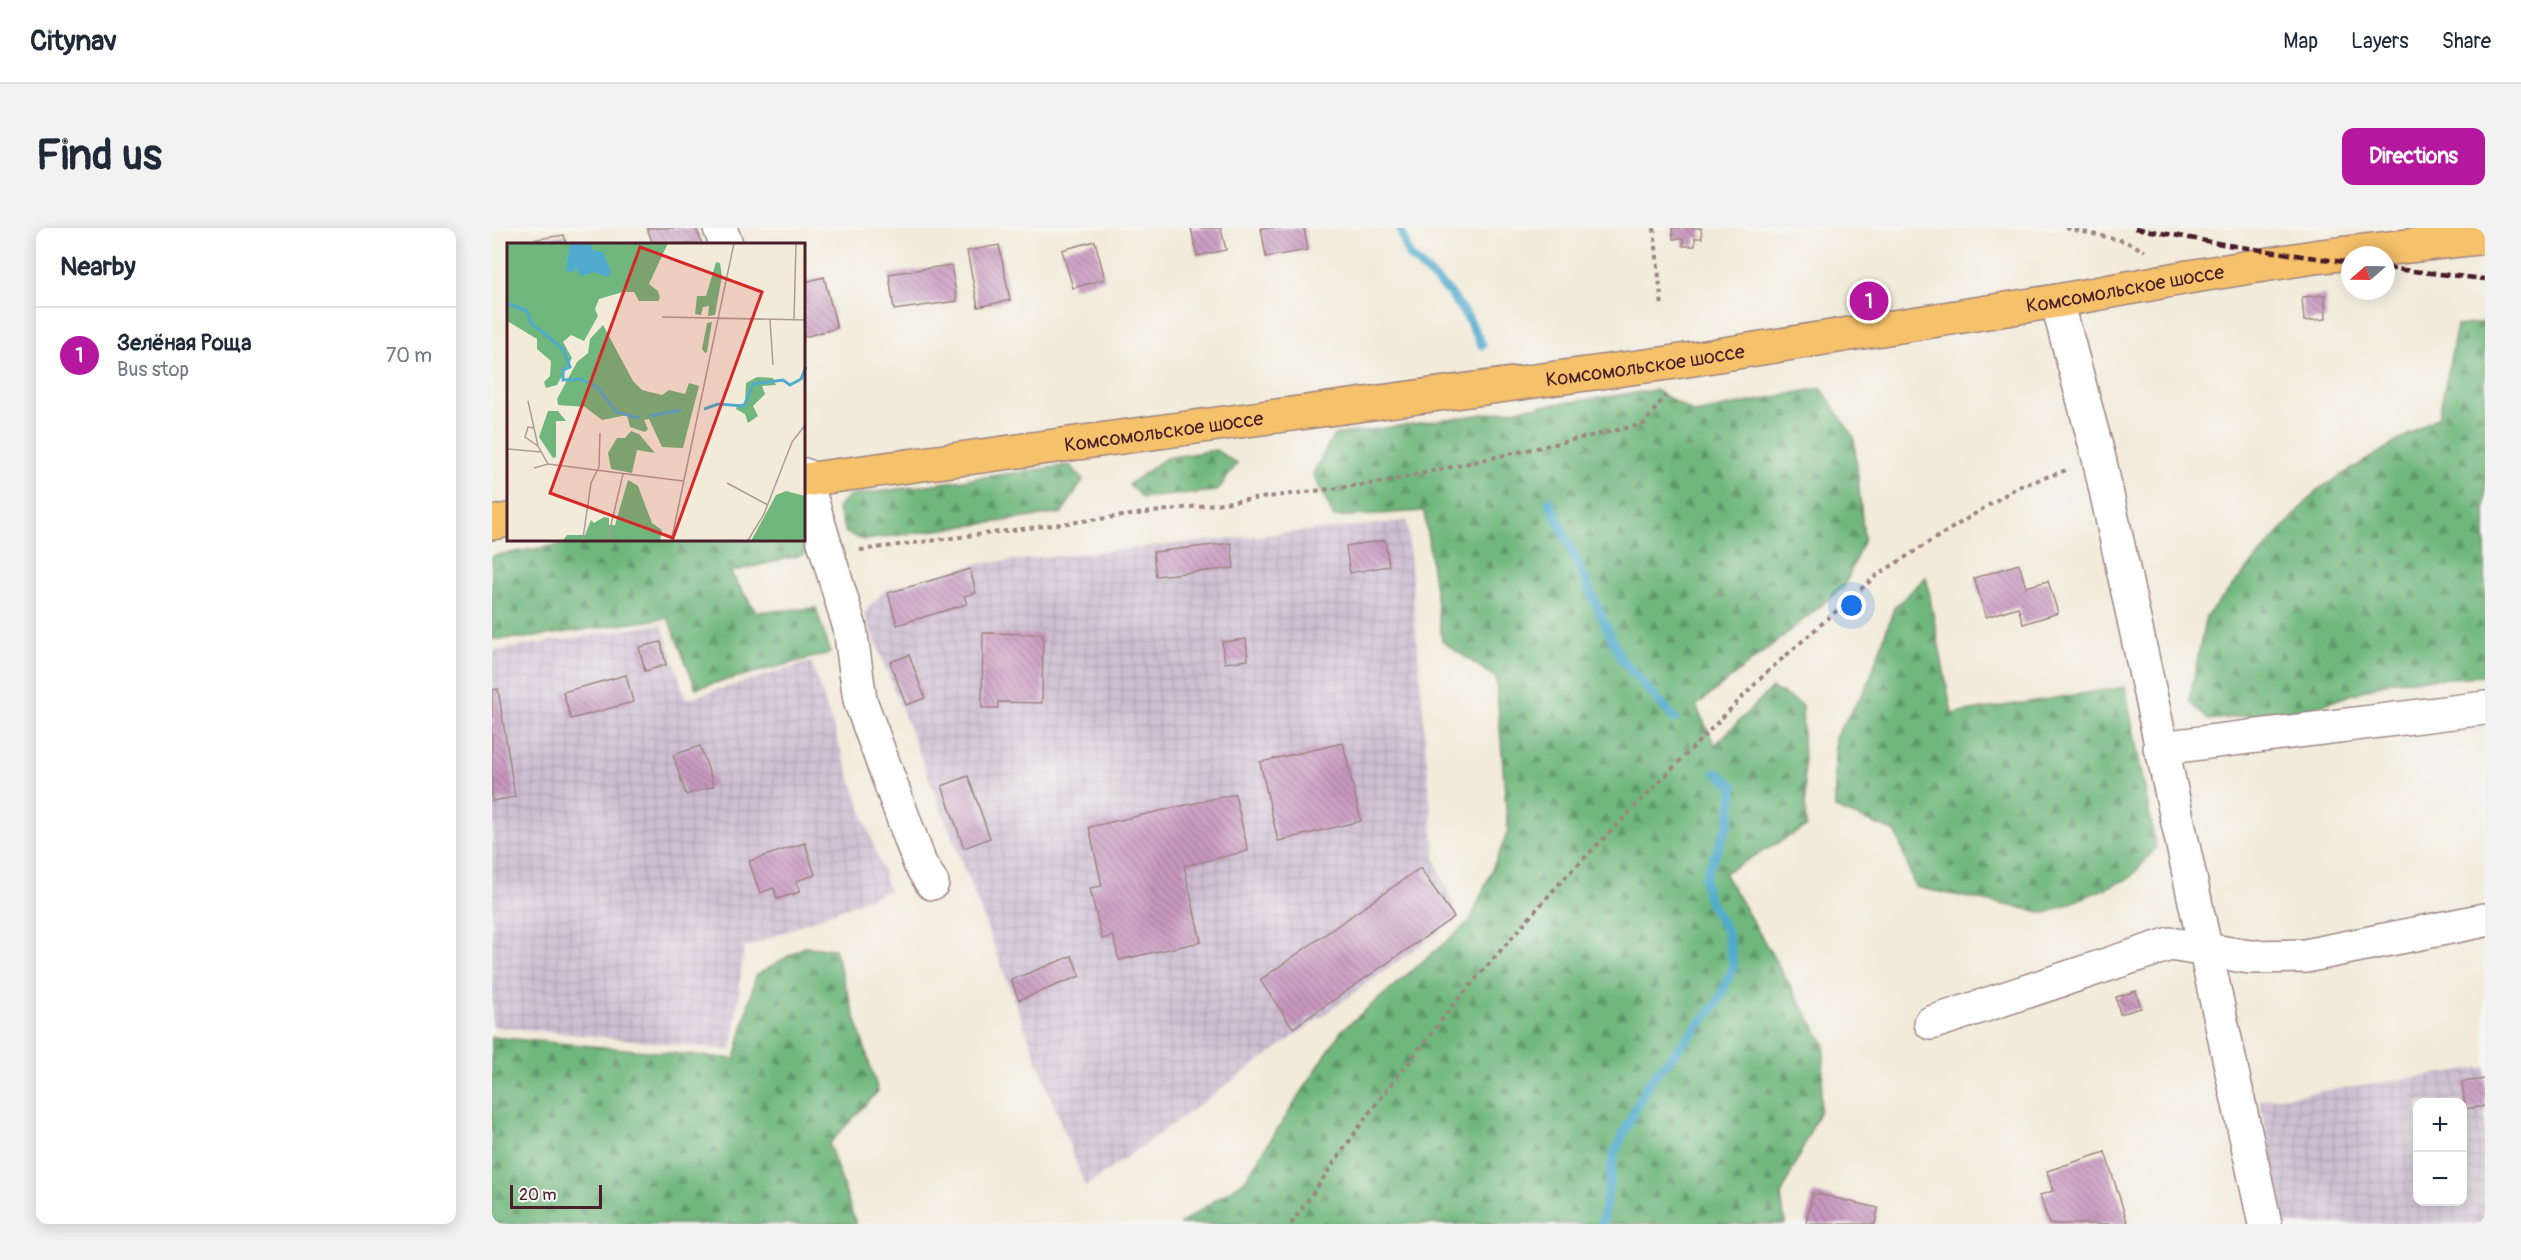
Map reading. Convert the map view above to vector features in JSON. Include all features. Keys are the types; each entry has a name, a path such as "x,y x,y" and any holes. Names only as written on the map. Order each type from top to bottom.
{"main road":[{"name":"Комсомольское шоссе","path":"806,478 1668,363 2057,301 2314,257 2485,237"},
{"path":"492,523 507,520"}],"street":[{"path":"720,228 726,243"},
{"path":"2057,301 2099,458 2160,748 2265,1224"},
{"path":"806,484 850,628 860,700 920,864 932,883"},
{"path":"2160,748 2485,708"},
{"path":"1931,1023 2170,944 2250,957 2305,956 2485,920"}],"path":[{"path":"1654,228 1662,307"},
{"path":"2066,228 2124,241 2150,254"},
{"path":"828,554 1384,482 1644,424 1671,389"},
{"path":"1291,1224 1369,1113 1454,1004 1557,886 1765,674 1876,575 2016,488 2099,458"}],"shaded area":[{"path":"1407,521 1435,859 1458,918 1085,1187 969,880 864,613 885,590 976,564"},
{"path":"662,624 686,699 811,662 889,890 744,948 732,1050 492,1026 492,651"},
{"path":"2485,1067 2485,1224 2285,1224 2260,1100"}],"green space":[{"path":"2485,322 2485,676 2391,681 2313,708 2208,720 2189,701 2206,616 2317,490 2439,416 2457,326"},
{"path":"1821,388 1854,438 1864,539 1844,587 1696,706 1715,745 1772,688 1802,705 1806,827 1724,873 1825,1045 1820,1110 1781,1195 1785,1224 1180,1224 1245,1180 1341,1031 1470,921 1508,832 1496,678 1442,641 1424,511 1334,517 1313,474 1334,435 1655,390 1694,413"},
{"path":"1216,450 1237,464 1217,491 1142,498 1129,484 1166,458"},
{"path":"1070,465 1083,480 1062,513 863,540 846,533 837,508 848,496"},
{"path":"578,542 803,542 806,554 730,572 756,612 816,608 830,653 696,688 668,618 525,638 492,639 492,556"},
{"path":"1926,577 1952,714 2125,687 2156,848 2130,878 2047,913 1915,887 1896,832 1835,808 1835,737 1867,687 1894,608"},
{"path":"804,947 834,949 878,1091 829,1144 856,1224 492,1224 492,1037 735,1059 756,975"}],"building":[{"path":"647,228 696,228 702,243 653,243"},
{"path":"1191,228 1221,228 1226,250 1197,256"},
{"path":"1261,228 1304,228 1308,250 1266,257"},
{"path":"1672,228 1701,228 1702,238 1695,238 1695,246 1683,246 1683,239 1673,239"},
{"path":"564,235 566,243 518,243"},
{"path":"1095,241 1105,279 1073,288 1062,250"},
{"path":"999,245 1010,300 978,307 967,251"},
{"path":"951,265 957,301 894,310 889,274"},
{"path":"824,277 837,328 806,336 806,282"},
{"path":"2325,295 2326,319 2304,321 2302,297"},
{"path":"1385,540 1389,566 1350,573 1346,546"},
{"path":"1231,543 1234,568 1156,576 1153,552"},
{"path":"2019,564 2026,587 2048,581 2058,613 2023,624 2018,607 1986,617 1974,578"},
{"path":"970,569 976,593 964,596 967,604 897,625 888,593"},
{"path":"983,633 1043,634 1042,703 998,702 998,708 982,708"},
{"path":"1246,639 1248,660 1225,663 1222,642"},
{"path":"661,642 666,665 645,671 639,647"},
{"path":"909,655 925,698 906,705 890,662"},
{"path":"626,675 633,702 571,719 563,692"},
{"path":"498,689 515,797 492,801 492,690"},
{"path":"1343,743 1361,821 1278,841 1260,762"},
{"path":"700,746 714,786 686,795 673,755"},
{"path":"968,776 990,838 964,848 942,786"},
{"path":"1235,794 1248,851 1184,866 1201,942 1119,960 1113,936 1102,939 1090,888 1102,886 1089,827"},
{"path":"805,843 815,875 796,881 800,892 777,899 774,888 760,893 749,861"},
{"path":"1420,868 1454,917 1293,1028 1260,980"},
{"path":"1072,956 1080,976 1019,1000 1011,980"},
{"path":"2136,991 2141,1008 2120,1014 2116,997"},
{"path":"2485,1079 2485,1106 2467,1109 2467,1098 2464,1098 2462,1082"},
{"path":"2105,1152 2128,1224 2049,1224 2040,1195 2053,1191 2047,1171"},
{"path":"1813,1193 1878,1208 1875,1224 1806,1224"}],"waterway":[{"path":"1400,228 1409,255 1449,292 1468,318 1482,345"},
{"path":"1549,501 1621,659 1675,719"},
{"path":"1602,1224 1614,1154 1646,1086 1717,1004 1734,966 1727,932 1708,899 1704,879 1729,823 1734,786 1716,772"}],"railway":[{"path":"2135,228 2341,262"},
{"path":"2395,269 2485,279"}],"place":[{"name":"Зелёная Роща","path":"1869,301"}]}
